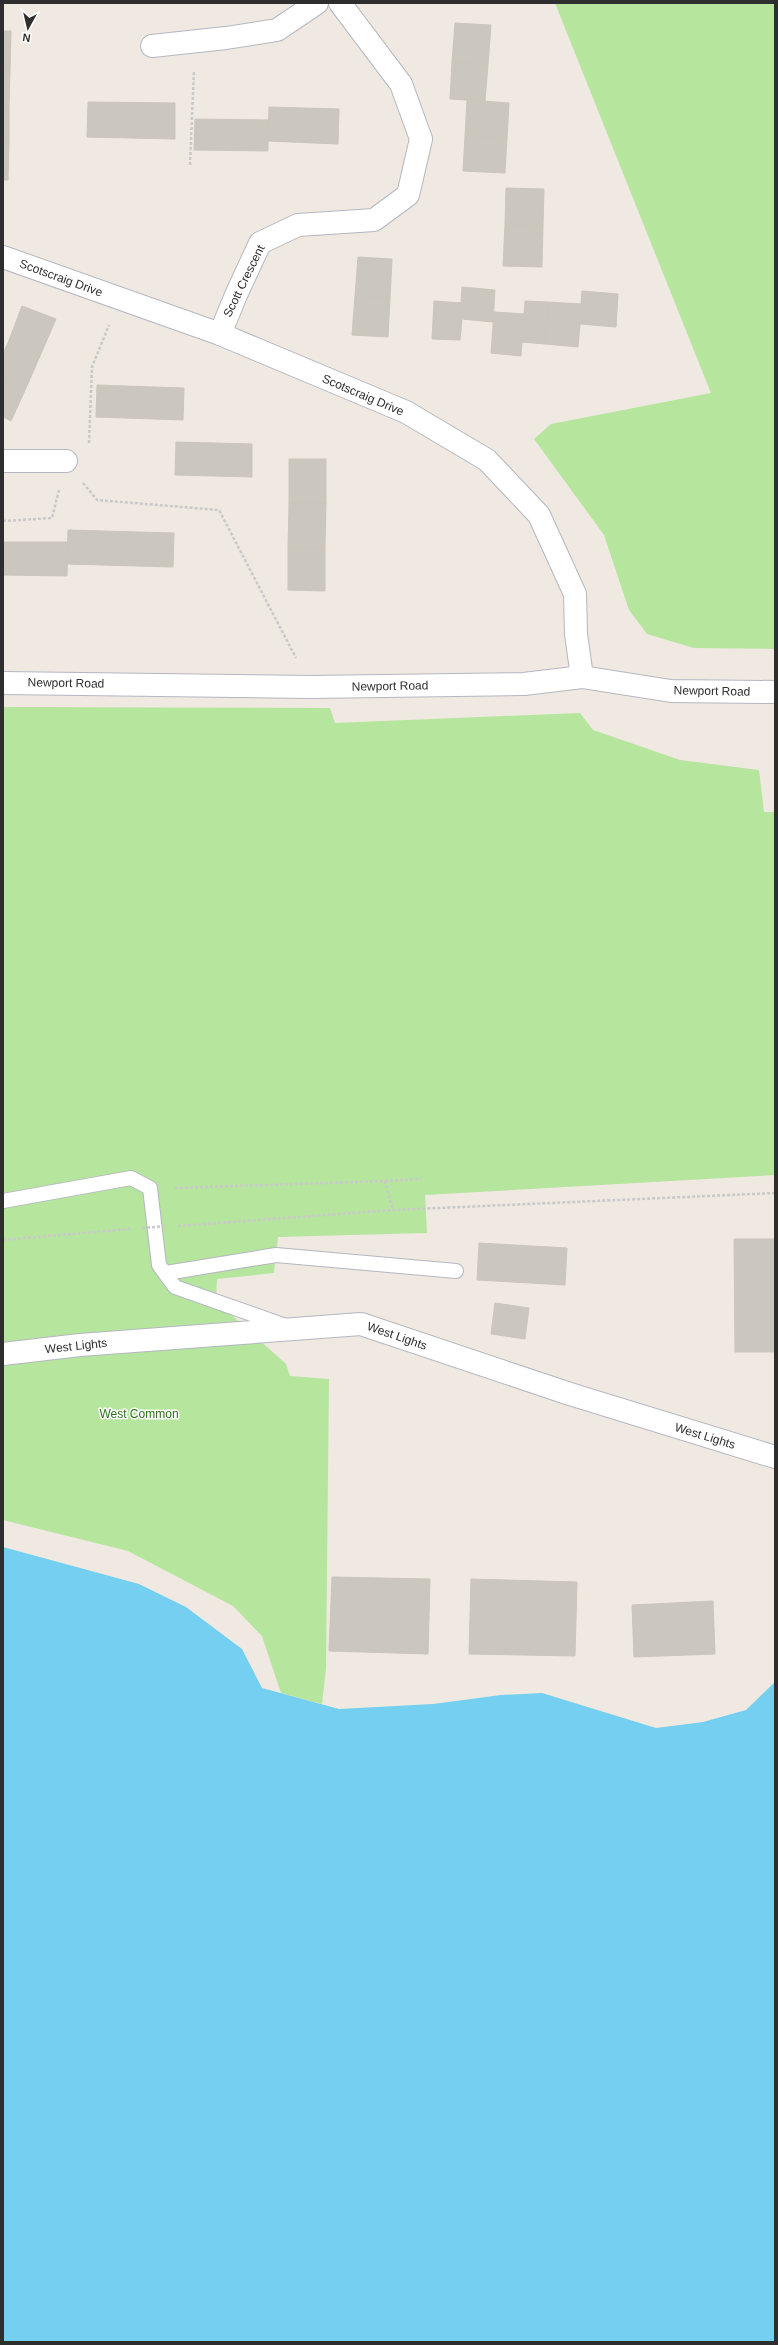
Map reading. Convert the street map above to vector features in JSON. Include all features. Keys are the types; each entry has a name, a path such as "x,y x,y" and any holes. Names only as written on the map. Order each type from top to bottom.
{"street":[{"path":"152,46 277,30 317,3"},
{"name":"Scott Crescent","path":"220,334 236,294 260,243 298,225 374,220 408,195 421,139 401,84 340,3"},
{"name":"Scotscraig Drive","path":"3,257 220,334 406,412 487,460 539,515 575,594 576,634 582,677"},
{"path":"3,461 66,461"},
{"name":"Newport Road","path":"3,682 311,687 524,684 582,677 671,691 775,692"},
{"name":"West Lights","path":"3,1354 88,1345 361,1324 570,1394 775,1457"}],"lane":[{"path":"3,1201 131,1178 150,1188 159,1265 175,1287 294,1328"},
{"path":"166,1273 276,1256 456,1271"}],"path":[{"path":"190,165 196,41"},
{"path":"88,450 92,367 120,299"},
{"path":"66,461 97,500 219,510 311,687"},
{"path":"3,521 52,518 66,461"},
{"path":"87,480 87,488"},
{"path":"150,1188 421,1179"},
{"path":"384,1181 393,1210"},
{"path":"3,1240 167,1226 393,1210 775,1193"}],"green space":[{"path":"555,3 775,3 775,649 694,648 647,634 629,610 604,535 534,439 551,424 711,393"},
{"name":"West Common","path":"3,707 330,708 335,723 580,713 593,730 680,760 759,770 764,812 775,812 775,1175 425,1195 427,1233 278,1237 274,1273 217,1279 216,1301 286,1364 290,1376 329,1379 326,1668 322,1704 281,1693 262,1636 233,1606 128,1551 3,1520"}],"water":[{"path":"3,1547 139,1584 186,1607 242,1649 262,1688 339,1709 433,1704 501,1695 542,1693 656,1728 703,1722 746,1710 775,1682 775,2342 3,2342"}],"building":[{"path":"455,23 491,25 488,65 452,62"},
{"path":"3,31 11,31 10,70 3,70"},
{"path":"452,62 488,65 485,101 450,99"},
{"path":"3,70 10,70 9,106 3,106"},
{"path":"467,100 509,103 507,138 465,136"},
{"path":"88,102 175,103 175,139 87,137"},
{"path":"3,106 9,106 9,143 3,143"},
{"path":"269,107 339,109 338,144 268,141"},
{"path":"195,119 268,120 268,151 194,150"},
{"path":"465,136 507,138 505,173 463,171"},
{"path":"3,143 9,143 8,180 3,180"},
{"path":"506,188 544,189 543,226 505,225"},
{"path":"505,225 543,226 542,267 503,266"},
{"path":"358,257 392,259 390,298 355,296"},
{"path":"462,287 495,290 493,322 462,319 460,340 432,339 434,301 461,303"},
{"path":"582,291 618,294 616,327 580,324 578,347 545,344 548,302 581,304"},
{"path":"355,296 390,298 388,337 352,335"},
{"path":"525,301 548,302 545,344 522,342 521,356 491,353 494,312 524,314"},
{"path":"22,306 56,319 40,356 8,343"},
{"path":"8,343 40,356 26,388 3,377 3,353"},
{"path":"3,377 26,388 11,421 3,417"},
{"path":"97,385 184,388 183,420 96,417"},
{"path":"176,442 252,444 252,477 175,475"},
{"path":"289,459 326,459 326,503 289,503"},
{"path":"289,503 326,503 325,548 288,548"},
{"path":"68,530 174,533 173,567 67,564"},
{"path":"3,542 68,542 67,576 3,575"},
{"path":"288,548 325,548 325,591 288,590"},
{"path":"734,1239 775,1239 775,1352 735,1352"},
{"path":"479,1243 567,1248 565,1285 477,1280"},
{"path":"495,1303 529,1308 525,1339 491,1334"},
{"path":"332,1577 430,1579 428,1654 329,1651"},
{"path":"471,1579 577,1582 575,1656 469,1654"},
{"path":"713,1601 715,1654 634,1657 632,1605"}]}
